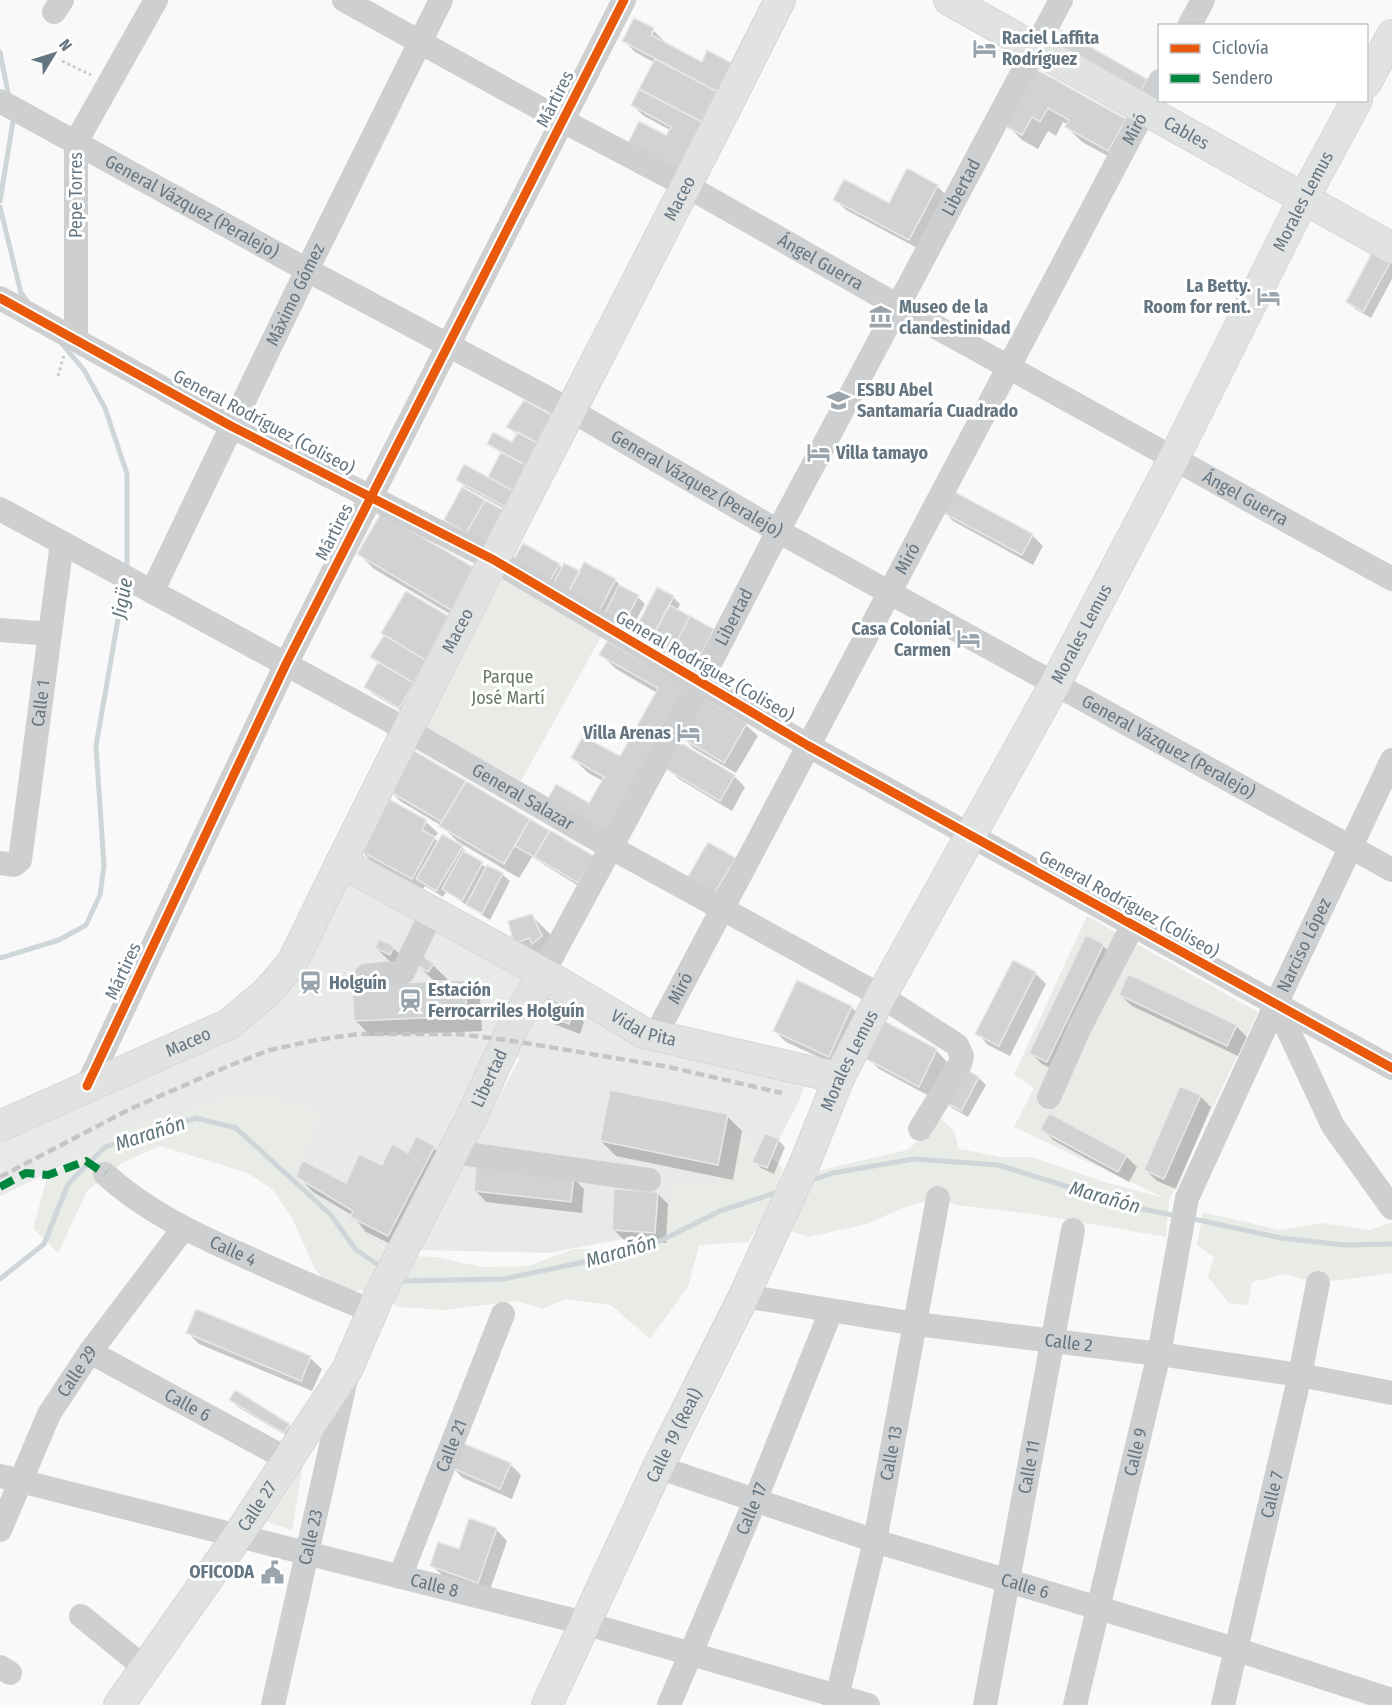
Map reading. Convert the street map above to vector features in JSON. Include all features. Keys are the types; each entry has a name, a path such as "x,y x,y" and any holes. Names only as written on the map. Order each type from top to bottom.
{"main road":[{"name":"Maceo","path":"0,1126 229,1024 267,992 292,963 407,730 687,186 780,0"},
{"name":"Cables","path":"949,0 1392,248"},
{"path":"1368,79 1392,35"},
{"name":"Morales Lemus","path":"804,1165 839,1078 881,996 1055,684 1174,458 1304,198 1356,102"},
{"name":"Vidal Pita","path":"341,862 543,973 644,1033 839,1078"},
{"name":"Libertad","path":"375,1305 453,1152 512,1029 543,973"},
{"name":"Calle 19 (Real)","path":"547,1705 658,1467 744,1296 804,1165"},
{"name":"Calle 27","path":"119,1705 237,1537 348,1368 375,1305"}],"street":[{"name":"Pepe Torres","path":"73,338 75,142 156,0"},
{"name":"Ángel Guerra","path":"344,0 562,121 687,186 898,306 1392,579"},
{"name":"Máximo Gómez","path":"135,582 231,426 441,0"},
{"name":"Mártires","path":"87,1086 286,664 624,0"},
{"name":"Libertad","path":"543,973 700,683 778,531 1061,0"},
{"path":"1190,24 1203,0"},
{"name":"Miró","path":"655,1036 807,745 891,593 1007,366 1158,85"},
{"name":"General Vázquez (Peralejo)","path":"8,105 307,270 572,411 778,531 1392,870"},
{"name":"General Rodríguez (Coliseo)","path":"0,298 231,426 494,560 807,745 1392,1068"},
{"name":"General Salazar","path":"0,509 407,730 610,847 881,996 957,1045 962,1056 920,1129"},
{"name":"Calle 1","path":"8,864 20,860 62,543"},
{"path":"0,630 50,634"},
{"name":"Narciso López","path":"1187,1198 1392,760"},
{"path":"366,976 403,972 432,912"},
{"path":"1049,1097 1080,1027 1133,925"},
{"path":"1276,1004 1333,1126 1392,1208"},
{"path":"453,1152 649,1180"},
{"name":"Calle 4","path":"105,1174 116,1184 183,1229 296,1280 375,1305"},
{"name":"Calle 13","path":"836,1700 875,1541 938,1198"},
{"name":"Calle 9","path":"1075,1705 1159,1354 1187,1198"},
{"name":"Calle 29","path":"0,1530 11,1479 49,1414 90,1352 183,1229"},
{"name":"Calle 11","path":"985,1705 1073,1230"},
{"name":"Calle 7","path":"1223,1705 1300,1375 1318,1283"},
{"name":"Calle 2","path":"744,1296 916,1324 1159,1354 1300,1375 1392,1393"},
{"name":"Calle 17","path":"669,1705 755,1501 831,1311"},
{"name":"Calle 21","path":"400,1577 503,1314"},
{"name":"Calle 6","path":"90,1352 287,1459"},
{"name":"Calle 23","path":"273,1705 348,1368"},
{"name":"Calle 6","path":"658,1467 875,1541 1235,1649 1389,1701"},
{"name":"Calle 8","path":"11,1479 584,1623 836,1700 868,1705"},
{"path":"81,1616 146,1668"}],"path":[{"path":"62,61 109,83"}],"shaded area":[{"path":"346,880 645,1042 804,1087 779,1139 655,1233 549,1253 416,1250 520,1058 491,1054 455,1129 386,1249 338,1215 288,1173 273,1097 106,1145 0,1196 0,1143 238,1034"}],"green space":[{"name":"Parque José Martí","path":"503,579 602,635 521,781 422,726"},
{"path":"1087,916 1258,1012 1169,1200 1166,1237 1033,1214 957,1205 938,1198 905,1207 866,1224 809,1237 791,1231 809,1173 907,1150 922,1138 940,1118 954,1131 959,1149 1001,1157 1032,1157 1104,1182 1165,1198 1014,1127 1034,1088 1014,1075"},
{"path":"225,1097 273,1097 322,1112 302,1160 289,1174 392,1255 436,1257 482,1267 528,1266 574,1249 612,1249 655,1233 676,1181 719,1182 718,1165 722,1145 749,1138 783,1168 766,1216 748,1242 699,1245 688,1287 650,1339 611,1305 565,1299 542,1309 516,1301 445,1310 398,1307 371,1290 352,1291 330,1286 315,1269 292,1218 273,1190 248,1173 160,1146 122,1163 87,1191 58,1253 33,1228 48,1175 87,1154 118,1128 175,1115"},
{"path":"1203,1212 1280,1230 1321,1223 1370,1230 1392,1222 1392,1273 1318,1283 1285,1274 1252,1282 1248,1305 1229,1303 1208,1277 1214,1257 1197,1245"},
{"path":"307,1440 292,1530 265,1521"}],"building":[{"path":"634,18 654,28 651,35 702,62 707,50 737,66 722,94 622,41"},
{"path":"1061,30 1147,79 1137,98 1051,48"},
{"path":"655,59 722,94 706,124 639,89"},
{"path":"1036,69 1126,119 1108,151 1065,127 1069,120 1048,108 1040,122 1032,117 1022,135 1005,126"},
{"path":"639,89 706,124 680,174 627,145 639,121 666,135 671,127 631,105"},
{"path":"907,168 938,185 909,240 833,200 844,179 889,203"},
{"path":"1373,251 1391,261 1363,312 1346,302"},
{"path":"524,400 555,419 543,446 506,427"},
{"path":"493,432 512,442 518,432 543,446 531,468 487,444"},
{"path":"501,452 531,468 517,493 488,477"},
{"path":"464,464 517,493 509,509 456,480"},
{"path":"462,487 485,500 466,533 444,520"},
{"path":"951,490 1033,534 1022,555 940,511"},
{"path":"485,500 508,513 489,546 466,533"},
{"path":"381,513 480,571 456,613 357,554"},
{"path":"523,543 560,564 550,581 513,561"},
{"path":"584,562 616,579 598,613 566,596"},
{"path":"564,563 580,571 566,596 551,588"},
{"path":"619,585 639,595 622,627 603,617"},
{"path":"657,587 674,596 648,646 631,637"},
{"path":"406,591 452,618 427,661 381,633"},
{"path":"669,605 690,616 667,660 646,649"},
{"path":"690,616 714,629 691,673 667,660"},
{"path":"384,635 427,661 414,683 370,657"},
{"path":"607,641 689,687 607,834 547,800 556,784 589,803 604,777 571,758 583,736 620,756 658,688 599,655"},
{"path":"378,662 414,683 399,708 364,687"},
{"path":"703,697 747,723 724,763 680,737"},
{"path":"681,743 735,775 720,801 666,769"},
{"path":"411,749 466,781 442,822 387,790"},
{"path":"466,781 530,819 504,864 439,826"},
{"path":"385,797 427,820 422,830 435,837 412,879 357,849"},
{"path":"530,819 550,831 534,857 515,846"},
{"path":"550,830 594,856 578,883 534,857"},
{"path":"442,834 463,846 436,891 416,879"},
{"path":"708,842 736,858 714,894 687,878"},
{"path":"463,851 483,862 462,901 442,889"},
{"path":"487,865 503,873 482,914 466,905"},
{"path":"532,914 542,936 532,944 529,938 514,944 508,921"},
{"path":"1086,935 1104,944 1047,1062 1029,1053"},
{"path":"379,939 394,946 390,955 375,948"},
{"path":"420,954 434,964 428,972 414,963"},
{"path":"1013,960 1036,972 999,1046 975,1034"},
{"path":"1128,974 1237,1025 1227,1046 1119,995"},
{"name":"Estación Ferrocarriles Holguín","path":"465,980 467,1016 354,1021 352,985"},
{"path":"797,980 852,1006 829,1057 773,1031"},
{"path":"548,996 574,1010 569,1024 541,1013"},
{"path":"884,1021 937,1049 919,1087 866,1059"},
{"path":"966,1069 979,1077 961,1111 943,1101"},
{"path":"1180,1086 1201,1095 1164,1179 1144,1170"},
{"path":"610,1090 728,1114 718,1165 600,1141"},
{"path":"1049,1113 1127,1155 1118,1172 1040,1130"},
{"path":"765,1133 779,1139 767,1168 752,1162"},
{"path":"416,1136 435,1146 388,1236 350,1217 353,1211 296,1177 302,1160 346,1183 359,1154 382,1165 392,1144 408,1153"},
{"path":"476,1165 574,1176 571,1202 474,1191"},
{"path":"614,1189 658,1192 655,1233 612,1230"},
{"path":"196,1309 311,1356 301,1381 186,1333"},
{"path":"235,1390 290,1424 284,1433 229,1400"},
{"path":"460,1442 511,1463 500,1489 450,1467"},
{"path":"469,1518 497,1528 478,1583 430,1566 438,1542 459,1549"}],"waterway":[{"name":"Jigüe","path":"0,52 9,98"},
{"name":"Jigüe","path":"0,201 12,116"},
{"name":"Jigüe","path":"0,207 21,293 28,302"},
{"name":"Jigüe","path":"62,344 84,370 105,408 127,474 127,570"},
{"name":"Jigüe","path":"0,958 59,940 86,925 100,895 104,866 96,746 124,585"},
{"name":"Marañón","path":"0,1279 44,1244 68,1184 105,1147 196,1118 236,1128 331,1215 356,1250 383,1268"},
{"name":"Marañón","path":"809,1181 833,1173 914,1159 998,1165 1137,1208 1177,1216"},
{"name":"Marañón","path":"398,1278 401,1281 504,1279 607,1257 646,1248 720,1211 781,1191"},
{"name":"Marañón","path":"1189,1218 1281,1238 1344,1245 1392,1244"}],"railway":[{"path":"0,1177 130,1109 231,1065 270,1050 358,1034 458,1034 507,1040 669,1067 782,1093"}],"marked path":[{"path":"0,1187 26,1173 48,1175 86,1161 105,1174"}],"cycle path":[{"path":"87,1086 286,664 624,0"},
{"path":"0,298 231,426 494,560 807,745 1392,1068"}],"place":[{"name":"Raciel Laffita Rodríguez","path":"984,48"},
{"name":"La Betty. Room for rent.","path":"1269,296"},
{"name":"Museo de la clandestinidad","path":"881,317"},
{"name":"ESBU Abel Santamaría Cuadrado","path":"839,400"},
{"name":"Villa tamayo","path":"818,453"},
{"name":"Casa Colonial Carmen","path":"969,639"},
{"name":"Villa Arenas","path":"689,733"},
{"name":"Holguín","path":"311,983"},
{"name":"Estación Ferrocarriles Holguín","path":"410,1000"},
{"name":"OFICODA","path":"272,1572"}]}
